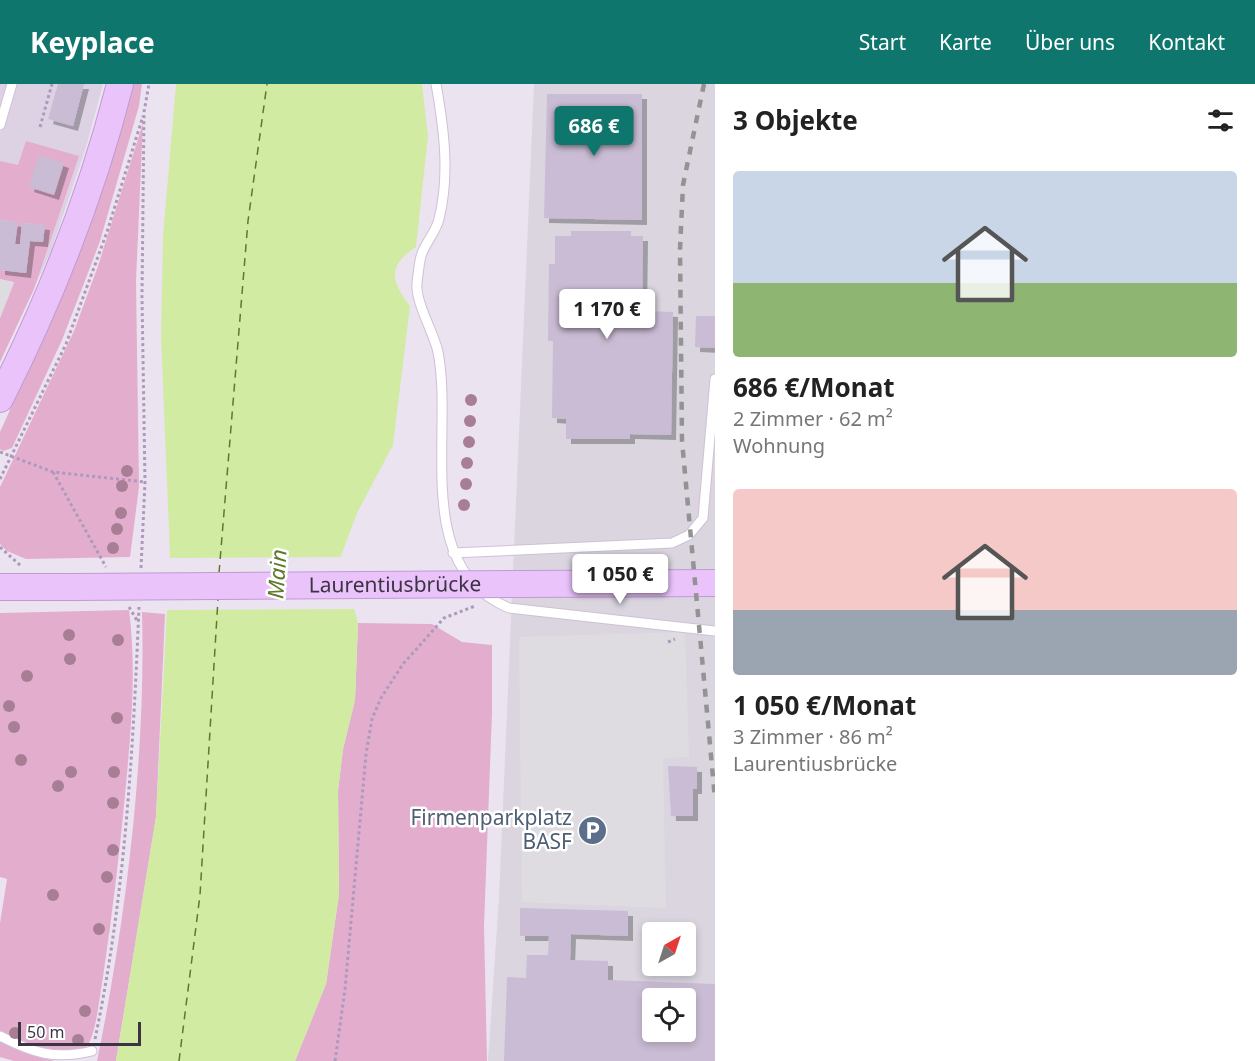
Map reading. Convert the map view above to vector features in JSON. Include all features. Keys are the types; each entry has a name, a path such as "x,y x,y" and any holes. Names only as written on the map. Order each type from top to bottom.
{"main road":[{"path":"0,399 50,294 75,230 120,84"},
{"name":"Laurentiusbrücke","path":"3,579 40,588 715,583"}],"lane":[{"path":"0,125 12,84"},
{"path":"436,84 446,164 444,194 439,222 421,256 416,286 438,352 442,414 442,497 453,553 462,569 491,601 509,608 715,631"},
{"path":"453,553 672,543 689,535 703,518 715,379"},
{"path":"0,1036 29,1051 67,1057 92,1052"}],"path":[{"path":"40,127 52,84"},
{"path":"0,479 66,344 106,232 144,112 149,84"},
{"path":"50,92 56,94"},
{"path":"142,557 145,482 142,297 144,112"},
{"path":"0,452 53,472 145,482"},
{"path":"53,472 101,557"},
{"path":"335,1061 345,989 366,753 372,719 381,698 403,664 444,618 491,601"},
{"path":"92,1052 116,924 129,792 139,623"}],"shaded area":[{"path":"0,84 103,84 86,147 51,251 0,362"},
{"path":"128,84 142,84 139,106 100,241 62,340 12,448 3,451 0,449 0,432 46,330"},
{"path":"534,84 715,84 715,1061 488,1061 499,898"},
{"path":"143,123 136,281 139,487 130,557 26,559 7,551 0,544 0,487 74,331 98,266"},
{"path":"26,141 79,156 34,289 0,362 0,318 14,283 0,279 0,270 26,273 30,241 43,242 44,225 22,223 20,244 15,244 17,222 0,220 0,161 18,165"},
{"path":"0,279 14,282 0,318"},
{"path":"129,610 133,671 125,799 99,1003 95,1025 86,1047 79,1051 56,1051 17,1040 0,1031 0,923 7,879 0,877 0,613"},
{"path":"142,612 165,614 156,817 116,1061 97,1061 117,952 132,838 141,723"},
{"path":"358,623 432,624 462,642 492,645 492,713 484,926 487,1061 295,1061 326,984 339,894 338,791 343,749 355,700"},
{"name":"Firmenparkplatz BASF","path":"685,632 689,757 663,758 666,908 522,902 519,637"},
{"path":"0,1040 31,1055 55,1061 14,1061 0,1057"}],"water":[{"name":"Main","path":"176,84 422,84 428,136 416,247 400,261 395,274 399,289 410,306 393,445 357,513 341,556 358,623 355,700 343,749 338,791 339,894 326,984 295,1061 116,1061 156,817 170,554 161,337 163,236"}],"pier":[{"path":"344,557 358,609 164,610 167,558"}],"building":[{"path":"58,84 84,84 73,126 48,119"},
{"path":"547,94 642,94 642,220 544,218"},
{"path":"39,155 64,163 54,195 29,187"},
{"path":"0,220 18,222 15,244 20,244 22,223 45,225 43,242 30,241 26,273 0,270"},
{"path":"571,231 631,231 631,236 643,236 642,311 673,312 671,435 630,434 630,439 566,439 566,419 552,418 553,341 548,341 549,264 555,264 555,236 571,236"},
{"path":"696,316 715,316 715,348 695,347"},
{"path":"668,766 697,767 697,789 693,789 693,816 671,816"},
{"path":"520,908 628,911 628,936 571,934 570,960 608,961 608,980 715,984 715,1061 504,1061 507,977 526,978 527,955 548,955 549,936 520,936"}],"ferry route":[{"path":"219,573 248,221 267,84"},
{"path":"179,1061 200,895 218,599"}],"railway":[{"path":"704,84 683,185 680,249 682,441 715,799"}],"place":[{"name":"Firmenparkplatz BASF","path":"593,830"}]}
